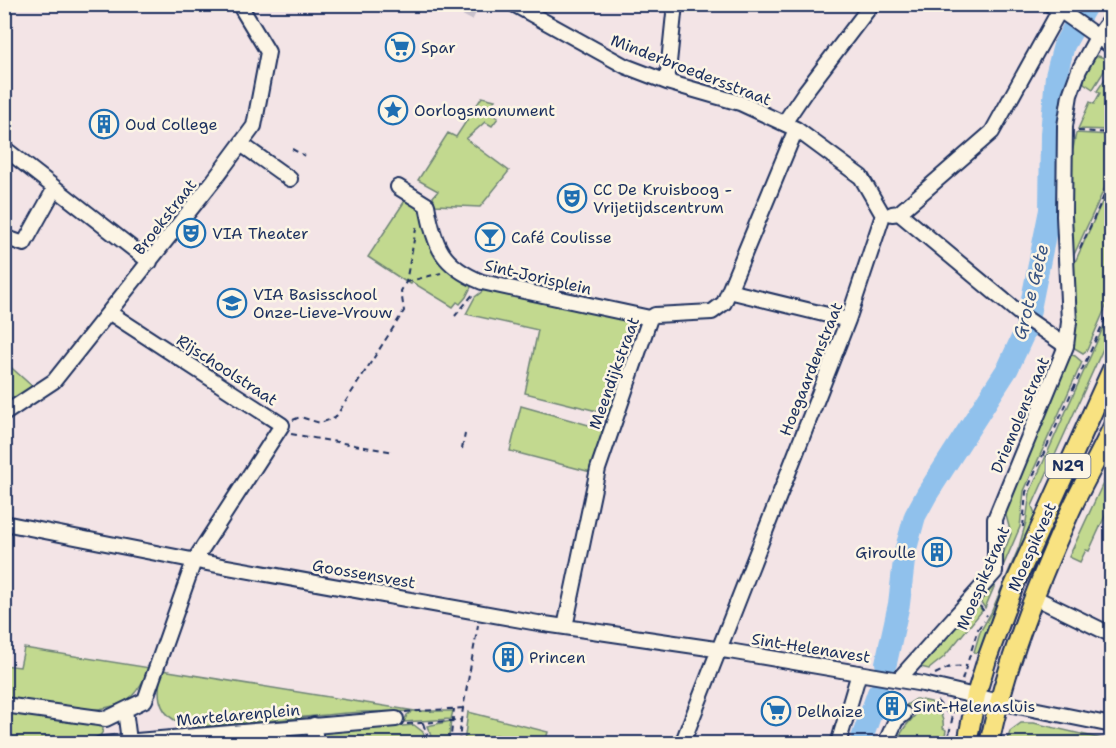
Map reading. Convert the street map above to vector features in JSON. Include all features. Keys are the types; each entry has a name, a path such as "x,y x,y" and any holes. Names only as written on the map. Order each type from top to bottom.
{"main road":[{"name":"Moespikvest","path":"976,695 1013,588 1112,369"},
{"name":"Moespikvest","path":"998,701 1034,597 1070,512 1112,428"},
{"name":"N29","path":"967,744 976,695"},
{"name":"N29","path":"989,744 998,701"}],"street":[{"name":"Broekstraat","path":"4,414 54,381 150,262 254,126 268,52 239,4"},
{"name":"Minderbroedersstraat","path":"513,4 625,66 667,82 740,103 790,126"},
{"path":"667,82 675,4"},
{"name":"Meendijkstraat","path":"566,627 598,469 650,318 655,315 712,312 724,303 790,126 805,92 872,4"},
{"path":"790,126 861,177 883,215 899,213 992,132 1065,13 1112,47"},
{"path":"1066,345 1069,322 1065,274 1065,131 1070,95 1079,70 1097,37 1112,17"},
{"path":"241,144 290,179"},
{"path":"4,148 150,262"},
{"name":"Sint-Jorisplein","path":"398,186 427,204 430,227 440,252 462,274 482,282 650,318"},
{"path":"4,237 24,244 55,188"},
{"name":"Driemolenstraat","path":"899,213 1028,319 1066,345 995,519 995,572 899,679"},
{"name":"Hoegaardenstraat","path":"682,744 848,320 883,215"},
{"path":"729,291 848,320"},
{"name":"Rijschoolstraat","path":"110,313 280,428 194,561"},
{"name":"Goossensvest","path":"4,523 194,561 480,612 718,650"},
{"path":"4,705 106,719 145,700 194,561"},
{"path":"1034,597 1112,635"},
{"name":"Sint-Helenavest","path":"718,650 899,679 1112,725"},
{"path":"838,744 859,673"},
{"path":"125,710 129,741"},
{"path":"885,744 896,720 904,714"},
{"name":"Martelarenplein","path":"101,744 396,719"},
{"name":"Martelarenplein","path":"314,725 316,744"}],"path":[{"path":"1065,131 1112,133"},
{"path":"292,148 305,156"},
{"path":"1080,249 1112,178"},
{"path":"280,428 300,417 320,423 335,418 404,311 401,291 406,282 417,224"},
{"path":"406,282 457,269"},
{"path":"456,316 482,282"},
{"name":"Moespikstraat","path":"1023,528 1026,492 1112,304"},
{"path":"340,410 347,411"},
{"path":"280,428 394,452"},
{"path":"462,449 465,434"},
{"name":"Moespikstraat","path":"923,684 950,667 966,667 978,629 991,606"},
{"path":"459,744 460,720 480,612"},
{"path":"460,720 404,724 396,719 405,712 463,708"},
{"path":"450,744 454,709"},
{"path":"947,744 952,719"},
{"path":"423,723 430,744"}],"green space":[{"path":"1098,56 1111,60 1093,89 1084,83 1084,75 1089,64"},
{"path":"1111,70 1111,130 1078,129 1090,102 1094,104 1100,93 1097,91"},
{"path":"482,97 495,100 487,111 498,118 492,126 485,122 466,139 509,171 480,207 435,205 433,197 438,191 418,180 448,133 456,137"},
{"path":"1076,133 1111,135 1111,174 1072,259 1070,258 1069,150 1073,149"},
{"path":"1111,182 1111,295 1087,350 1083,353 1071,346 1078,316 1071,271"},
{"path":"408,196 420,209 430,243 472,285 460,304 457,302 453,307 412,282 411,284 406,282 368,257"},
{"path":"488,287 637,321 609,414 525,393 538,330 466,314 475,297"},
{"path":"1111,310 1111,331 1032,506 1036,516 983,654 974,652 980,632 991,613 1019,547 1026,522 1030,492"},
{"path":"1070,354 1082,362 1024,491 1020,527 985,608 978,598 993,580 1011,534 1004,508"},
{"path":"5,362 34,388 5,408"},
{"path":"521,406 603,429 591,472 510,451"},
{"path":"1111,466 1111,503 1089,551 1086,550 1080,562 1069,557"},
{"path":"976,600 982,611 944,657 929,669 916,666"},
{"path":"24,648 150,668 132,696 120,704 105,708 88,710 53,708 5,701 4,665 20,667"},
{"path":"162,670 415,711 453,711 451,719 404,722 407,715 413,711 356,712 190,726 171,717 162,706 159,685"},
{"path":"916,699 931,702 940,714 943,728 946,730 944,743 895,743 917,713 913,709 909,713 891,715"},
{"path":"5,712 97,722 103,731 100,736 91,738 5,744"},
{"path":"468,712 548,732 545,743 529,743 496,735 493,743 464,743"},
{"path":"451,721 448,743 434,743 427,726"},
{"path":"1021,723 1034,723 1111,741 1111,743 1007,743 1010,731"},
{"path":"414,725 423,732 427,743 321,743 319,733"},
{"path":"309,731 311,744 147,744"}],"waterway":[{"name":"Grote Gete","path":"886,663 899,604 905,552 915,516 1008,368 1026,329 1050,210 1051,134 1056,76 1064,45 1087,4"},
{"name":"Grote Gete","path":"860,744 878,693"}],"tunnel":[{"path":"466,17 473,4"}],"place":[{"name":"Spar","path":"400,47"},
{"name":"Oorlogsmonument","path":"393,110"},
{"name":"Oud College","path":"104,124"},
{"name":"CC De Kruisboog - Vrijetijdscentrum","path":"572,198"},
{"name":"VIA Theater","path":"191,233"},
{"name":"Café Coulisse","path":"490,237"},
{"name":"VIA Basisschool Onze-Lieve-Vrouw","path":"232,303"},
{"name":"Giroulle","path":"937,552"},
{"name":"Princen","path":"508,657"},
{"name":"Sint-Helenasluis","path":"892,706"},
{"name":"Delhaize","path":"776,711"}]}
